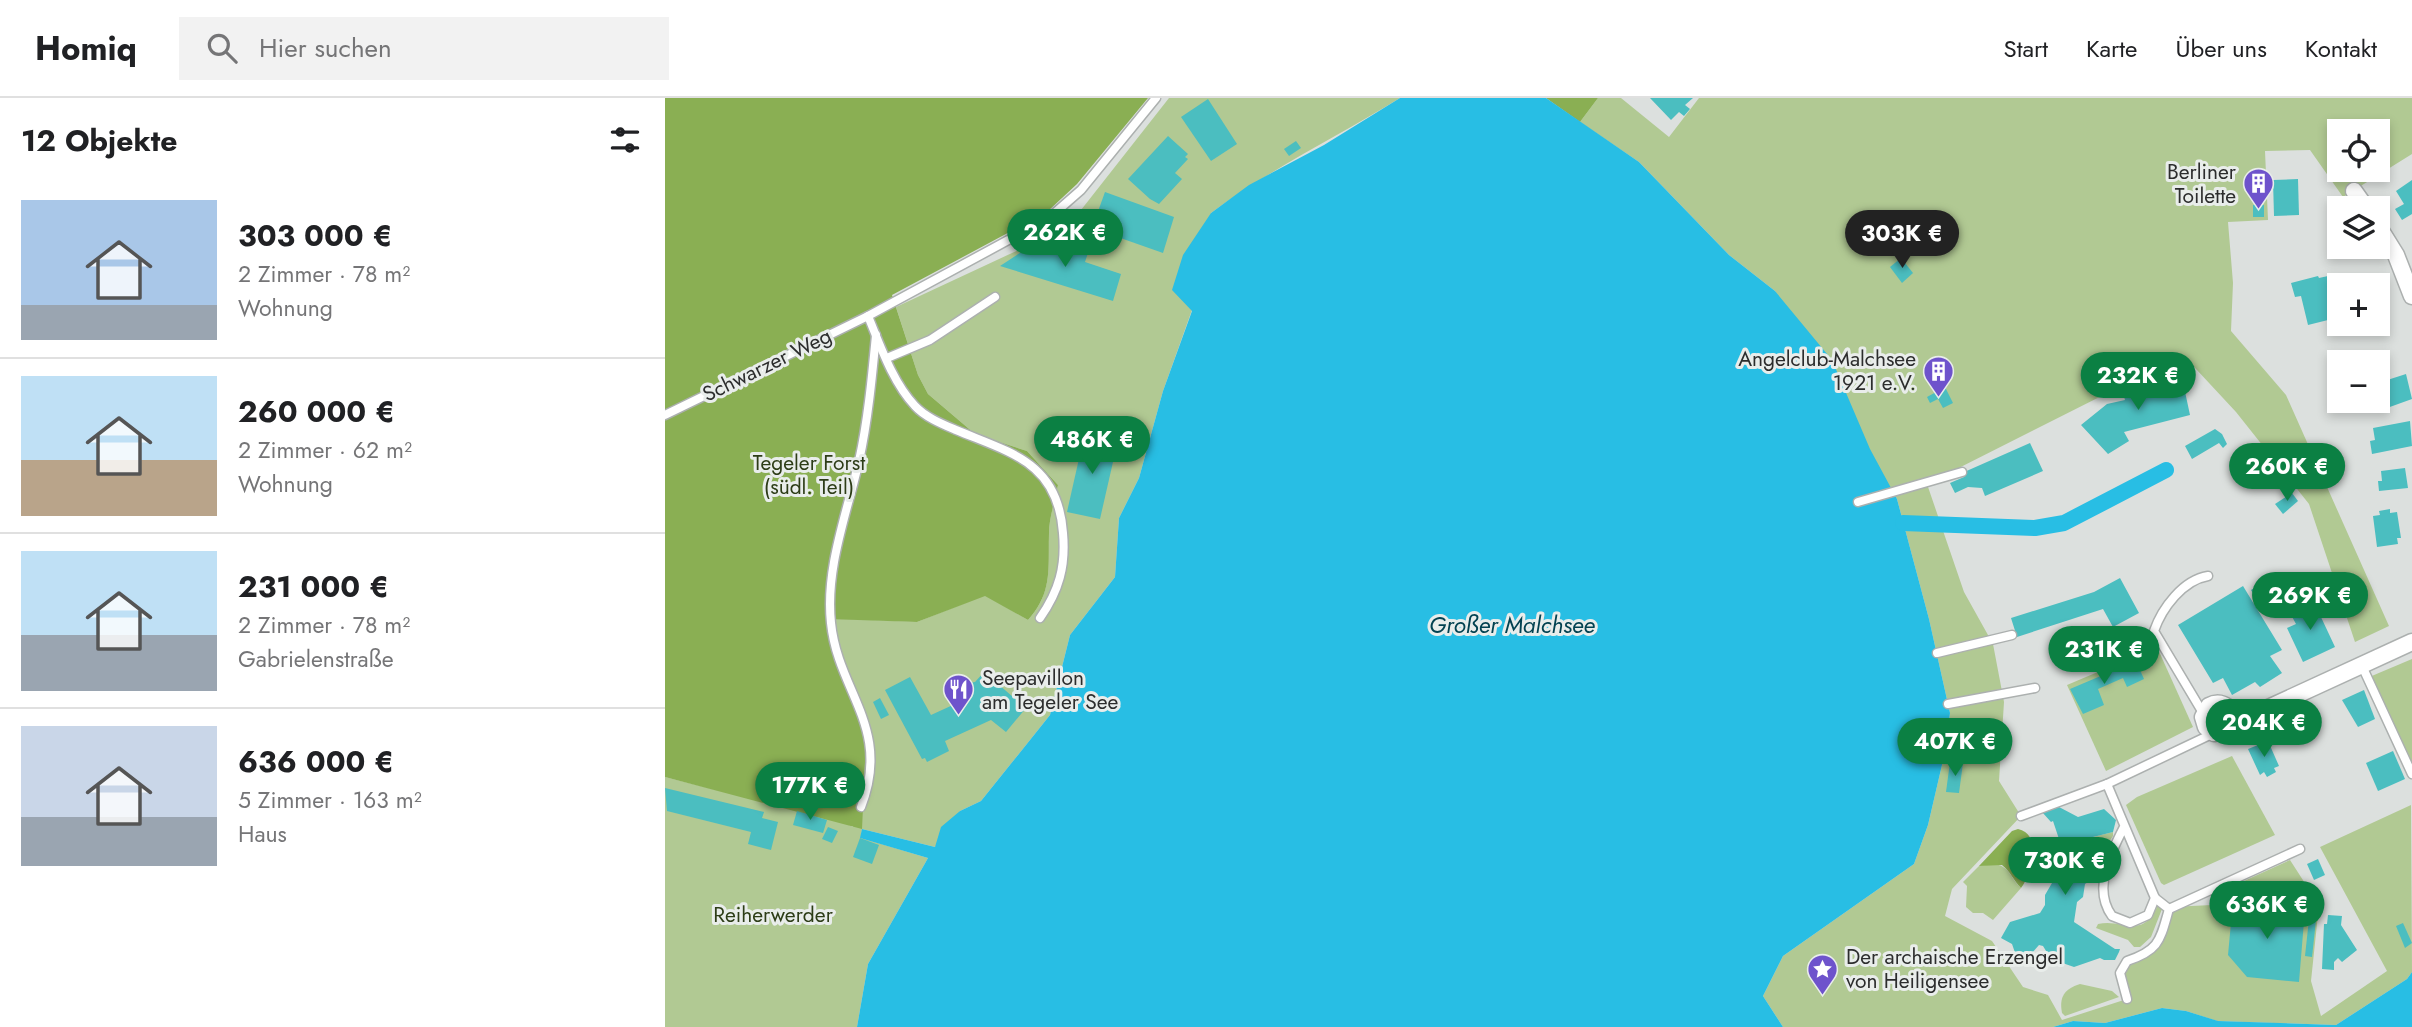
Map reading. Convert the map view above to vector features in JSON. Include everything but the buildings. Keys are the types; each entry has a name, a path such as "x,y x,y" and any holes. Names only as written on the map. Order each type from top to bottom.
{"street":[{"path":"2354,191 2358,196"},
{"path":"2390,246 2412,296"},
{"path":"2243,719 2226,705 2218,703 2209,706 2203,713 2206,727 2214,733 2412,642"}],"lane":[{"name":"Schwarzer Weg","path":"665,415 868,316 1049,218 1081,190 1156,98"},
{"path":"887,358 930,340 995,297"},
{"path":"880,301 894,301"},
{"path":"868,316 903,390 915,406 947,426 1024,459 1041,475 1049,488 1063,527 1065,557 1059,587 1040,618"},
{"path":"861,807 869,776 869,744 865,722 835,643 831,606 837,553 869,408 876,335"},
{"path":"1858,502 1962,472"},
{"path":"2203,713 2154,631 2161,612 2195,578 2208,576"},
{"path":"1937,653 2012,635"},
{"path":"2362,666 2412,774"},
{"path":"1948,704 2035,688"},
{"path":"2021,816 2107,784 2214,733"},
{"path":"2107,784 2155,898 2169,909"},
{"path":"2125,827 2107,859 2104,899 2106,909 2117,919 2137,921 2148,915 2155,898"},
{"path":"2127,999 2120,973 2127,961 2146,955 2160,942 2169,909 2299,849"}],"green space":[{"name":"Tegeler Forst (südl. Teil)","path":"665,98 1148,98 1077,184 1047,212 892,295 918,375 928,394 975,434 1027,451 1058,485 1049,527 1049,569 1045,590 1042,600 1028,620 985,596 917,622 828,619 866,742 862,829 665,777"},
{"name":"Reiherwerder","path":"1169,98 1400,98 1280,168 1211,213 1192,310 1163,391 1139,478 1119,518 1115,577 1070,635 1050,715 981,801 960,811 935,847 862,829 861,838 928,858 868,964 857,1027 665,1027 665,777 843,822 853,827 828,618 917,622 985,595 1028,620 1042,600 1049,569 1050,521 1058,485 1027,451 975,434 928,394 918,375 896,307 1042,239 1081,210"},
{"path":"1546,98 1598,98 1580,122"},
{"path":"1598,98 1621,98 1669,137 1699,98 2412,98 2412,154 2390,168 2390,119 2327,119 2327,174 2310,150 2265,151 2268,220 2228,222 2233,283 2231,331 2286,395 2389,626 2355,642 2309,504 2236,412 2183,355 1927,484 1964,592 1993,644 2004,702 1999,781 2021,816 1952,889 1945,916 1992,941 2023,987 2048,995 2062,1020 2127,999 2120,973 2127,961 2160,942 2171,907 2212,905 2211,896 2290,860 2319,905 2311,981 2321,1016 2387,971 2320,847 2411,805 2412,972 2407,979 2336,1025 2217,1021 2186,1011 2162,1008 2105,1023 2073,1021 2053,1027 1783,1027 1763,996 1783,956 1914,864 1928,825 1945,752 1950,713 1929,619 1897,499 1775,291 1729,255 1639,162 1580,122"},
{"path":"2332,182 2367,182 2345,196"},
{"path":"2157,647 2193,727 2106,771 2067,685"},
{"path":"2412,659 2412,773 2367,678"},
{"path":"2232,756 2275,835 2164,885 2126,805 2137,797"},
{"path":"2018,829 2026,832 2033,846 2029,874 2021,888 2002,865 1979,866 2012,831"},
{"path":"2113,832 2103,851 2101,873 2090,877 2087,872 2092,841 2089,838"},
{"path":"1994,864 2007,870 2021,888 1993,920 1983,913 1973,913 1966,907 1967,886 1963,882 1979,866"},
{"path":"2158,905 2162,909 2151,937 2140,947 2134,947 2128,940 2096,928 2098,924 2107,923 2139,925 2152,916"},
{"path":"2080,984 2112,991 2119,997 2065,1016 2061,1007 2062,998 2070,988"}],"water":[{"name":"Großer Malchsee","path":"1400,98 1546,98 1639,162 1729,255 1775,291 1832,360 1870,449 1897,499 1929,619 1950,713 1945,752 1928,825 1914,864 1783,956 1763,996 1783,1027 857,1027 868,964 928,858 860,838 862,829 935,847 941,827 960,811 981,801 1050,715 1070,635 1115,577 1119,518 1139,478 1163,391 1192,311 1172,290 1183,255 1211,213 1249,185 1324,145"},
{"path":"2412,972 2412,1027 2053,1027 2073,1021 2105,1023 2162,1008 2186,1011 2218,1021 2336,1025 2407,979"}],"waterway":[{"path":"1903,523 2035,528 2064,523 2166,470"}],"place":[{"name":"Berliner Toilette","path":"2259,211"},
{"name":"Angelclub-Malchsee 1921 e.V.","path":"1939,398"},
{"name":"Seepavillon am Tegeler See","path":"959,717"},
{"name":"Der archaische Erzengel von Heiligensee","path":"1823,996"}]}
